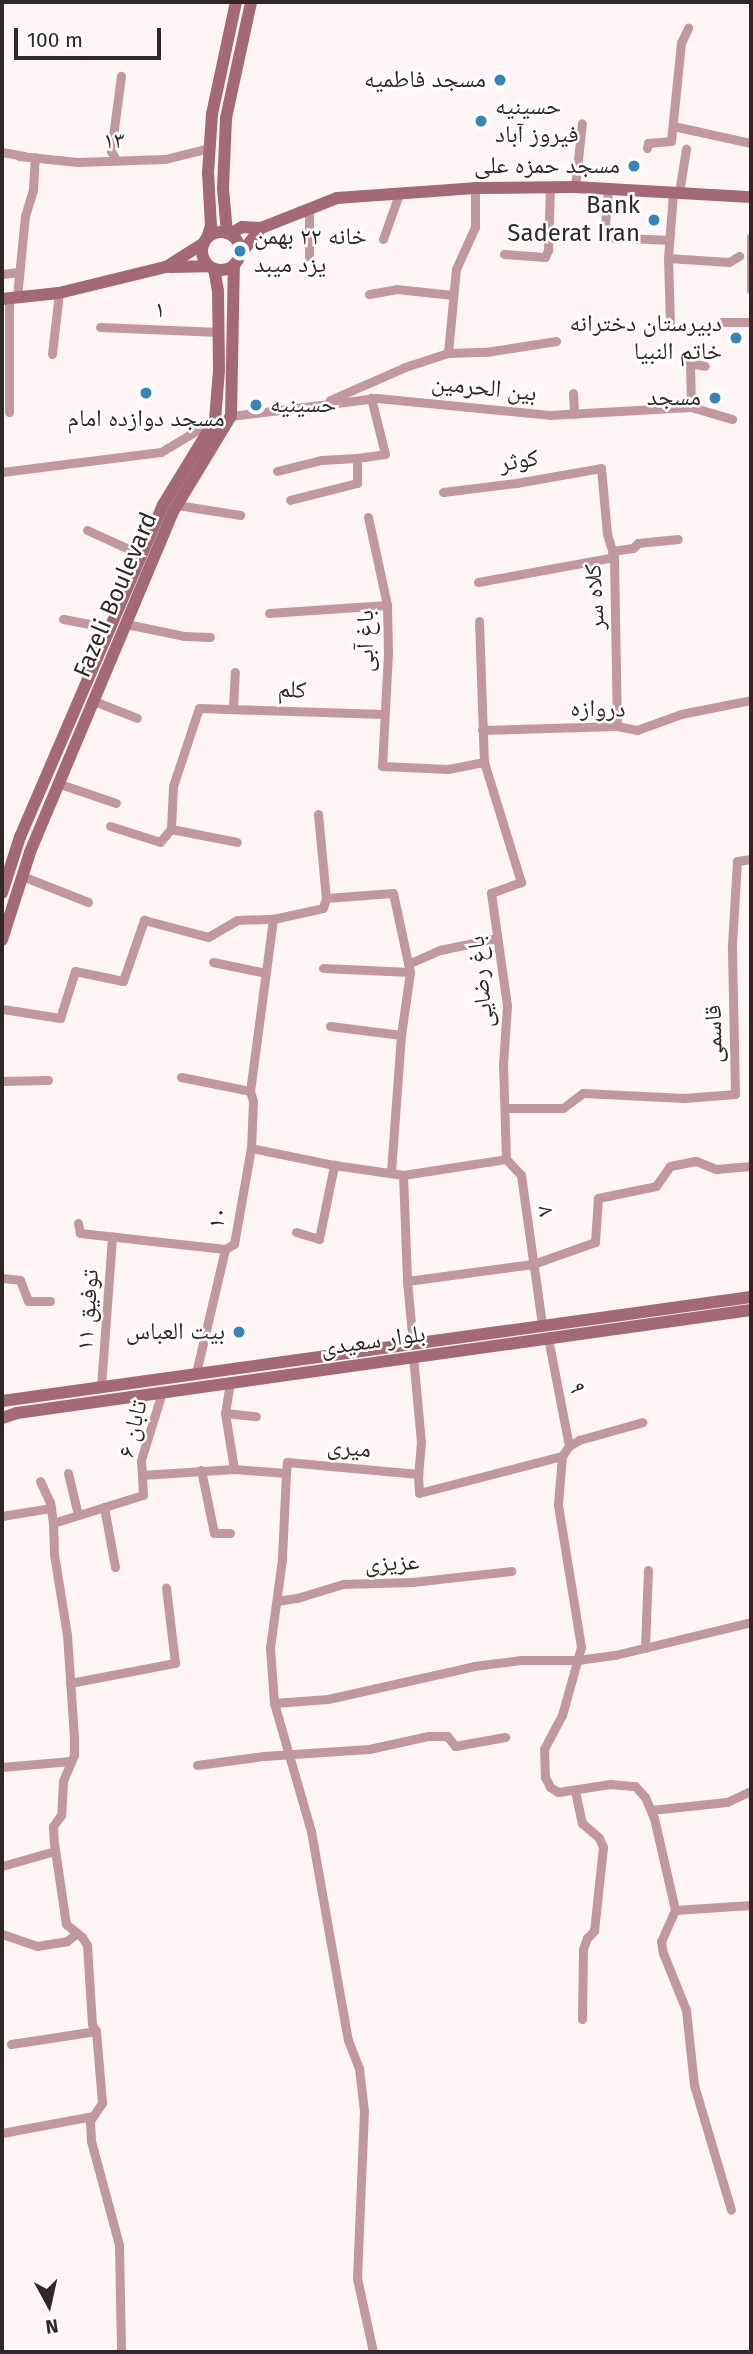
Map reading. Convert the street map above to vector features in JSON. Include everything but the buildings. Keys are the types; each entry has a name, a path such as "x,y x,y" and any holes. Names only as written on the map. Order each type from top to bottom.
{"main road":[{"path":"211,267 202,255 211,226 209,148 212,114 236,2"},
{"path":"237,260 238,244 228,234 223,188 226,118 251,2"},
{"path":"166,267 216,233 228,234 242,227 261,228 337,198 475,188 575,187 751,197"},
{"path":"9,298 58,293 166,267 211,267 225,270 237,260 261,228"},
{"name":"Fazeli Boulevard","path":"2,893 20,837 163,505 185,480 231,416 237,260"},
{"name":"Fazeli Boulevard","path":"2,940 22,876 60,783 177,505 185,480 215,420 218,406 219,332 211,267"},
{"name":"بلوار سعیدی","path":"2,1418 17,1413 230,1382 461,1343 542,1325 751,1297"},
{"name":"بلوار سعیدی","path":"461,1343 548,1338 751,1310"},
{"name":"بلوار سعیدی","path":"2,1401 195,1373 413,1350"}],"street":[{"path":"647,148 648,143 671,141 679,54 688,29"},
{"path":"116,160 111,151 121,76"},
{"path":"575,187 582,123"},
{"path":"673,126 751,143"},
{"name":"۱۳","path":"2,152 78,162 165,159 209,148"},
{"path":"670,325 669,240 686,149"},
{"path":"9,412 9,298 19,272 25,216 33,190 27,157"},
{"path":"448,353 456,269 475,227 475,188"},
{"path":"503,254 545,257 548,250 550,188"},
{"path":"608,190 604,237 669,240"},
{"path":"383,239 399,194"},
{"path":"309,208 309,257"},
{"path":"751,237 751,290"},
{"path":"668,258 729,262 739,256"},
{"path":"2,274 19,272"},
{"path":"369,294 396,289 453,295"},
{"path":"52,355 58,293"},
{"path":"720,322 751,322"},
{"name":"۱","path":"100,327 219,332"},
{"path":"323,404 405,368 448,353 486,352 556,341"},
{"path":"691,407 690,363 705,366"},
{"path":"573,393 574,415"},
{"path":"277,471 321,460 384,454 371,398"},
{"name":"بین الحرمین","path":"231,416 371,398 574,415 691,407 732,419"},
{"path":"2,472 161,452 215,420"},
{"path":"290,500 357,483 357,458"},
{"name":"کوثر","path":"443,492 516,484 601,468"},
{"name":"کلاه سر","path":"601,468 613,554 617,726"},
{"path":"177,505 240,515"},
{"name":"باغ آبی","path":"368,517 387,605 388,653 382,766 448,769 484,762"},
{"path":"87,530 142,555"},
{"path":"478,582 613,554 633,548 638,543 678,539"},
{"path":"269,613 387,605"},
{"path":"62,619 111,628"},
{"path":"480,621 484,762"},
{"path":"126,624 184,636 210,637"},
{"path":"233,707 235,672"},
{"name":"دروازه","path":"482,730 617,726 637,730 681,713 751,700"},
{"path":"94,701 137,718"},
{"name":"کلم","path":"171,829 173,786 199,708 233,707 383,714"},
{"name":"باغ رضایی","path":"484,762 521,881 491,893 508,1006 503,1063 506,1108"},
{"path":"60,783 116,803"},
{"path":"2,1009 60,1018 75,971 123,981 144,920 208,937 237,920 273,919 323,908 326,898 318,814"},
{"path":"110,826 160,842 171,829 237,842"},
{"name":"قاسمی","path":"506,1108 563,1108 583,1093 684,1098 735,1094 733,974 737,861 751,859"},
{"path":"22,876 88,902"},
{"path":"326,898 393,893 409,968 391,1172"},
{"path":"273,919 250,1091 253,1101 251,1148 403,1175 506,1159 506,1108"},
{"path":"323,968 409,968 440,950 497,938"},
{"path":"214,962 266,973"},
{"path":"330,1026 401,1035"},
{"path":"181,1077 250,1091"},
{"path":"2,1081 48,1080"},
{"name":"۱۰","path":"195,1373 225,1249 234,1244 251,1148"},
{"name":"۸","path":"506,1159 521,1175 542,1325"},
{"path":"407,1281 533,1264 595,1242 598,1198 656,1186 670,1166 696,1161 716,1169 751,1167"},
{"path":"296,1232 319,1239 334,1164"},
{"path":"403,1175 407,1281 421,1442 419,1493 562,1456"},
{"path":"78,1223 80,1233 225,1249"},
{"name":"توفیق ۱۱","path":"101,1387 112,1236"},
{"path":"2,1278 20,1280 29,1301 50,1301"},
{"name":"۹","path":"548,1338 569,1446"},
{"path":"230,1382 225,1413 234,1469"},
{"name":"تابان ۶","path":"142,1475 141,1460 162,1392"},
{"path":"225,1413 256,1416"},
{"path":"643,1422 627,1424 569,1446 562,1456 558,1505 579,1633 578,1660 562,1715 548,1738 542,1758 550,1787 558,1792 610,1784 635,1786 651,1810 661,1839 675,1910 661,1941 663,1953 686,2010 694,2085 731,2210"},
{"name":"میری","path":"142,1475 234,1469 286,1473 287,1462 418,1474"},
{"path":"201,1470 214,1533 230,1533"},
{"path":"68,1473 78,1515"},
{"path":"286,1473 282,1559 270,1648 274,1703 288,1755 303,1793 312,1831 348,2040 359,2068 364,2111 357,2278 373,2352"},
{"path":"53,1522 143,1495 142,1475"},
{"path":"40,1481 51,1508 53,1522 54,1554 67,1635 74,1737 71,1761 63,1781 61,1815 53,1826 55,1851 66,1924 87,1945 92,2024 96,2031 102,2103 93,2116 91,2141 119,2245 121,2352"},
{"path":"104,1507 115,1567"},
{"path":"2,1516 51,1508"},
{"path":"645,1648 648,1570"},
{"name":"عزیزی","path":"277,1601 343,1584 412,1583 511,1572"},
{"path":"71,1683 175,1664 166,1588"},
{"path":"274,1703 328,1699 485,1664 521,1660 578,1660 645,1648 751,1622"},
{"path":"197,1765 369,1749 428,1736 447,1736 455,1746 505,1737"},
{"path":"2,1767 71,1761"},
{"path":"575,1791 582,1823 599,1838 603,1847 594,1931 587,1938 583,1950 582,2019"},
{"path":"651,1810 727,1802 751,1791"},
{"path":"2,1866 55,1851"},
{"path":"675,1910 751,1905"},
{"path":"2,1934 37,1946 67,1941 77,1933"},
{"path":"10,2044 96,2031"},
{"path":"2,2133 93,2116"}],"place":[{"name":"مسجد فاطمیه","path":"500,80"},
{"name":"حسینیه فیروز آباد","path":"481,121"},
{"name":"مسجد حمزه علی","path":"634,166"},
{"name":"Bank Saderat Iran","path":"654,220"},
{"name":"خانه ۲۲ بهمن یزد میبد","path":"240,251"},
{"name":"دبیرستان دخترانه خاتم النبیا","path":"736,338"},
{"name":"مسجد دوازده امام","path":"146,393"},
{"name":"مسجد","path":"715,398"},
{"name":"حسینیه","path":"256,405"},
{"name":"بیت العباس","path":"239,1332"}]}
